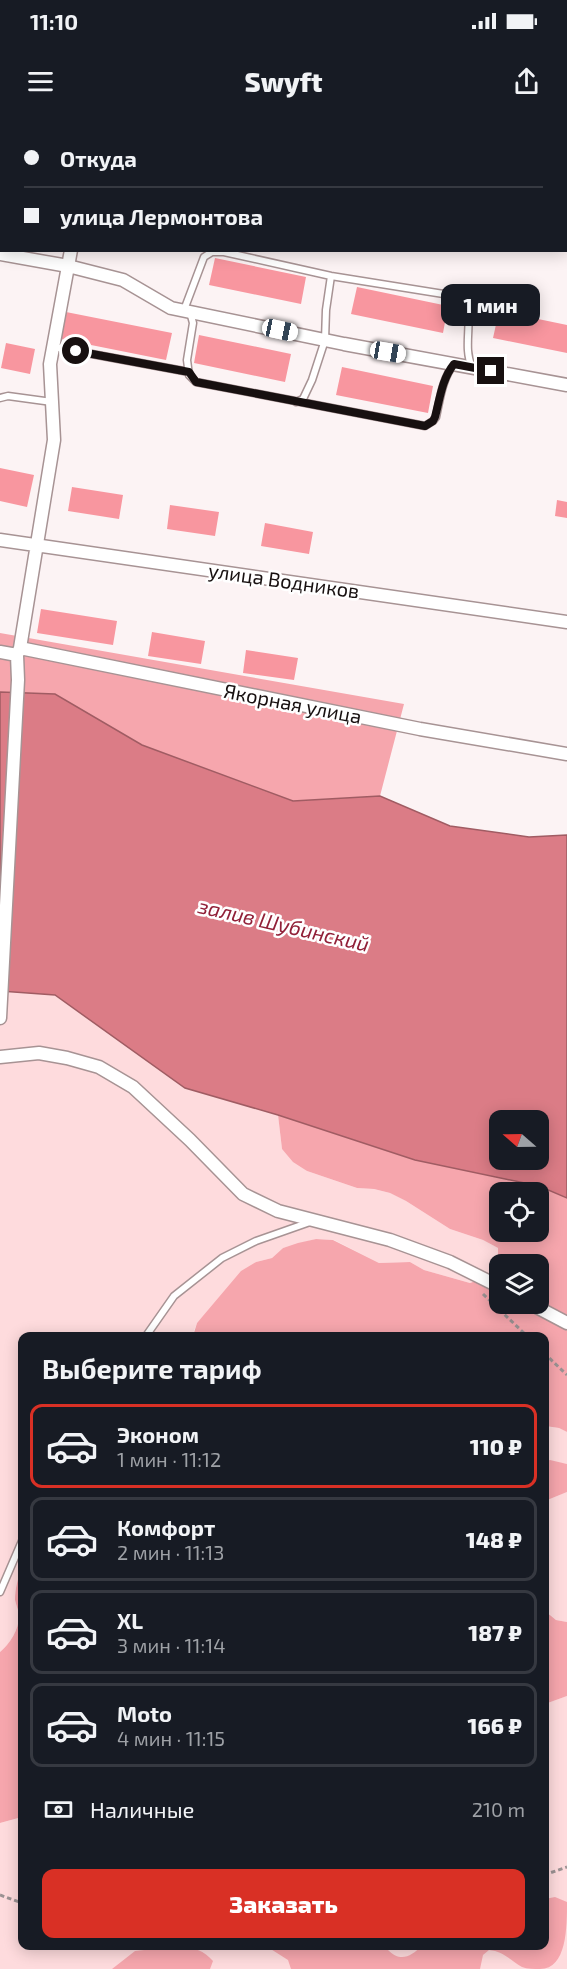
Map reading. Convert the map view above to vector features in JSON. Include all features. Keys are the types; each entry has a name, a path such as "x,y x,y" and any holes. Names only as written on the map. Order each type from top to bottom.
{"street":[{"path":"0,1018 3,998 19,652 54,440 50,364 72,252"},
{"path":"0,254 68,266 123,280 171,308 325,340 567,385"},
{"name":"улица Водников","path":"0,540 567,622"},
{"name":"Якорная улица","path":"0,652 19,652 420,729 567,754"},
{"path":"0,1057 39,1053 99,1067 132,1087 190,1140 243,1194 278,1211 390,1240 450,1262 489,1282"},
{"path":"549,1314 567,1323"}],"lane":[{"path":"454,364 443,385 435,417 425,426 295,402 196,382 189,372 187,360 193,322 187,311 204,257 212,252 224,252 331,276 456,296 467,304 470,316 468,357 472,367"},
{"path":"295,402 303,399 325,340 326,310 331,276"},
{"path":"53,346 189,372"},
{"path":"0,398 8,396 52,402"},
{"path":"149,1332 174,1296 222,1258 256,1241 313,1221"},
{"path":"0,1592 18,1550"}],"path":[{"path":"476,1287 523,1332"},
{"path":"549,1358 567,1375"},
{"path":"549,1873 567,1867"},
{"path":"0,1895 18,1902"}],"shaded area":[{"path":"0,633 404,704 380,796 293,801 142,745 55,694 0,692"},
{"path":"0,991 55,995 185,1088 278,1115 282,1149 307,1171 357,1188 390,1193 450,1229 483,1240 498,1248 498,1254 489,1254 489,1275 470,1283 424,1270 410,1262 379,1263 334,1240 316,1239 283,1248 272,1258 256,1262 197,1323 194,1332 18,1332 18,1580 15,1600 18,1625 7,1645 0,1652"},
{"path":"278,1115 415,1160 521,1182 489,1182 489,1242 549,1242 549,1190 567,1198 567,1432 549,1427 549,1332 194,1332 197,1323 241,1271 256,1262 272,1258 283,1248 316,1239 333,1240 379,1263 410,1262 424,1270 470,1283 489,1275 489,1314 549,1314 549,1254 498,1254 498,1248 483,1240 450,1229 390,1193 357,1188 307,1171 293,1162 282,1149"},
{"path":"549,1427 567,1432 567,1464 549,1462"},
{"path":"549,1460 567,1464 567,1492 549,1499"},
{"path":"567,1492 567,1622 556,1620 549,1614 549,1499"},
{"path":"18,1580 18,1610 15,1600"},
{"path":"549,1614 556,1620 567,1622 567,1696 549,1703"},
{"path":"18,1625 18,1818 0,1823 0,1652 11,1640"},
{"path":"567,1696 567,1969 0,1969 0,1823 18,1818 18,1950 549,1950 549,1703"},
{"path":"555,1897 567,1902 564,1945 556,1962 549,1967 528,1969 502,1954 489,1950 549,1950 549,1898"},
{"path":"197,1950 213,1961 210,1969 112,1969 135,1951"},
{"path":"272,1950 388,1950 402,1957 417,1950 489,1950 483,1955 480,1969 291,1969 288,1960"}],"water":[{"name":"залив Шубинский","path":"0,692 55,694 142,745 293,801 380,796 450,826 529,837 567,835 567,1198 549,1190 549,1182 520,1182 415,1160 278,1115 185,1088 55,995 0,991"}],"building":[{"path":"215,258 306,277 301,304 209,285"},
{"path":"357,287 448,306 443,333 351,314"},
{"path":"499,311 567,325 567,353 493,338"},
{"path":"66,312 172,333 166,360 61,339"},
{"path":"199,335 291,354 285,382 194,363"},
{"path":"6,343 35,349 30,374 1,368"},
{"path":"342,367 433,386 428,413 336,395"},
{"path":"0,468 34,475 27,507 0,501"},
{"path":"72,487 123,495 119,519 68,511"},
{"path":"557,500 567,502 567,518 555,516"},
{"path":"170,505 219,512 215,536 167,529"},
{"path":"265,523 313,532 309,554 261,546"},
{"path":"41,609 117,621 113,645 37,633"},
{"path":"152,632 205,641 201,664 148,656"},
{"path":"246,650 298,658 294,680 243,673"}],"route":[{"path":"76,351 189,372 196,382 425,426 435,417 443,385 454,364 491,371"}]}
